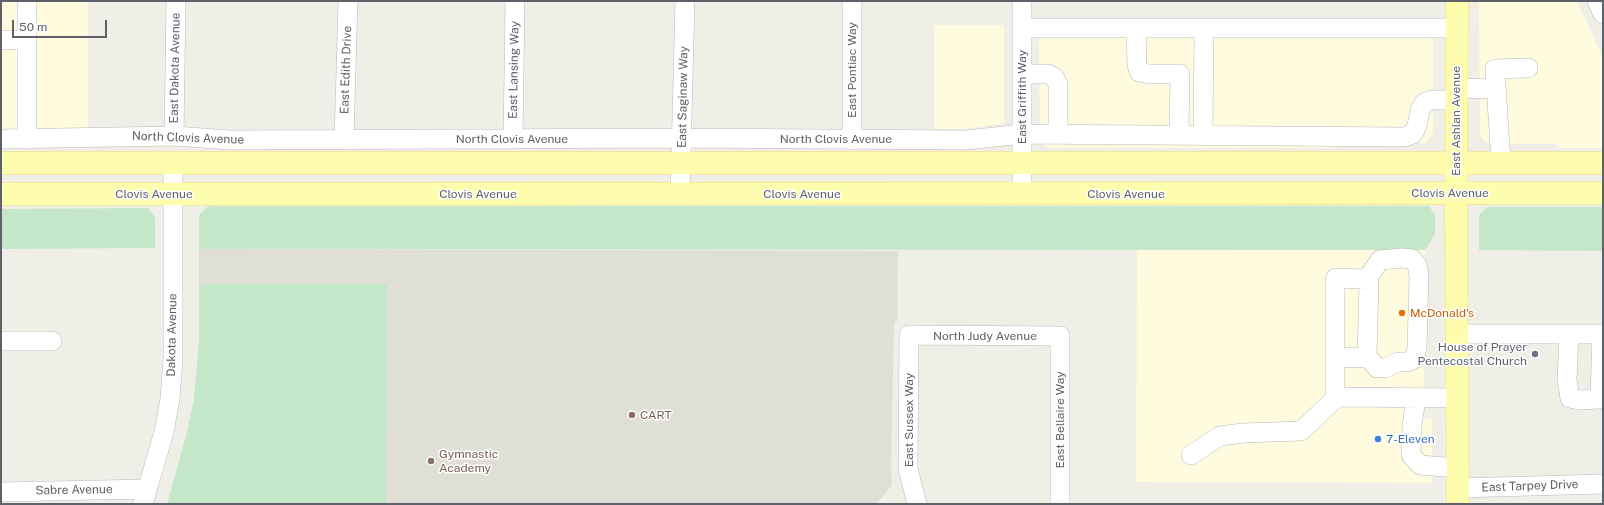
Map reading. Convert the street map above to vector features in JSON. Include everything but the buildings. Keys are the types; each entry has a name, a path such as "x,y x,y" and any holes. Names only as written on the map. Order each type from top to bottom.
{"main road":[{"name":"East Ashlan Avenue","path":"1458,1 1456,163 1458,487"},
{"path":"1,163 1603,163"},
{"name":"Clovis Avenue","path":"1,194 1603,193"}],"street":[{"path":"27,1 27,139"},
{"name":"East Dakota Avenue","path":"174,136 176,1"},
{"name":"East Edith Drive","path":"344,140 348,1"},
{"name":"East Lansing Way","path":"513,139 515,1"},
{"name":"East Saginaw Way","path":"680,194 685,1"},
{"name":"East Pontiac Way","path":"852,1 852,140"},
{"name":"East Griffith Way","path":"1022,1 1022,194"},
{"path":"1598,1 1603,14"},
{"path":"1022,28 1457,28"},
{"path":"1136,28 1137,65 1139,72 1149,74 1180,74"},
{"path":"1203,135 1204,28"},
{"path":"1,40 27,40"},
{"path":"1179,135 1180,74 1187,66 1203,63"},
{"path":"1501,163 1495,89 1495,70 1528,68"},
{"path":"1022,74 1048,74 1054,77 1058,84 1058,134"},
{"path":"1457,94 1495,89"},
{"name":"North Clovis Avenue","path":"1,139 174,136 230,140 682,138 966,140 1022,134 1404,137 1413,134 1418,126 1420,110 1424,103 1457,94"},
{"name":"Dakota Avenue","path":"145,497 164,432 170,399 173,359 173,163"},
{"path":"1402,258 1412,259 1417,265 1417,348 1414,358 1385,368 1377,368 1367,356 1369,282 1367,279 1380,260 1402,258"},
{"path":"1337,397 1335,395 1335,280 1336,278 1367,279"},
{"path":"1457,334 1569,334 1602,334 1600,399 1579,400 1570,398 1567,380 1569,334"},
{"name":"North Judy Avenue","path":"909,335 1060,336"},
{"name":"East Sussex Way","path":"909,335 908,469 917,504"},
{"name":"East Bellaire Way","path":"1060,336 1060,504"},
{"path":"1,341 52,340"},
{"path":"1335,357 1365,358 1367,356"},
{"path":"1191,455 1220,436 1242,432 1301,431 1337,397 1457,398"},
{"name":"East Tarpey Drive","path":"1416,398 1412,426 1411,455 1420,466 1458,487 1603,484"},
{"name":"Sabre Avenue","path":"1,492 145,497"}],"shaded area":[{"path":"1,1 88,1 88,129 1,129"},
{"path":"1479,1 1577,1 1603,58 1603,148 1561,148 1557,144 1491,144 1483,141 1480,134"},
{"path":"934,25 1004,25 1004,123 963,129 934,129"},
{"path":"1433,36 1433,133 1426,143 1355,144 1332,148 1051,148 1046,147 1040,142 1039,37"},
{"path":"199,249 898,251 897,319 894,323 891,465 892,485 876,504 386,504 387,284 199,284"},
{"path":"1137,250 1425,250 1424,419 1432,419 1432,483 1136,482"}],"green space":[{"path":"208,206 1429,206 1435,215 1435,234 1425,250 199,249 199,215"},
{"path":"1487,207 1603,207 1603,251 1479,250 1479,215"},
{"path":"148,208 155,217 155,248 1,249 1,209"},
{"path":"199,284 387,284 386,504 167,504 187,432 194,399 199,340"}],"place":[{"name":"McDonald's","path":"1402,313"},
{"name":"House of Prayer Pentecostal Church","path":"1535,354"},
{"name":"CART","path":"632,415"},
{"name":"7-Eleven","path":"1378,439"},
{"name":"Gymnastic Academy","path":"431,461"}]}
